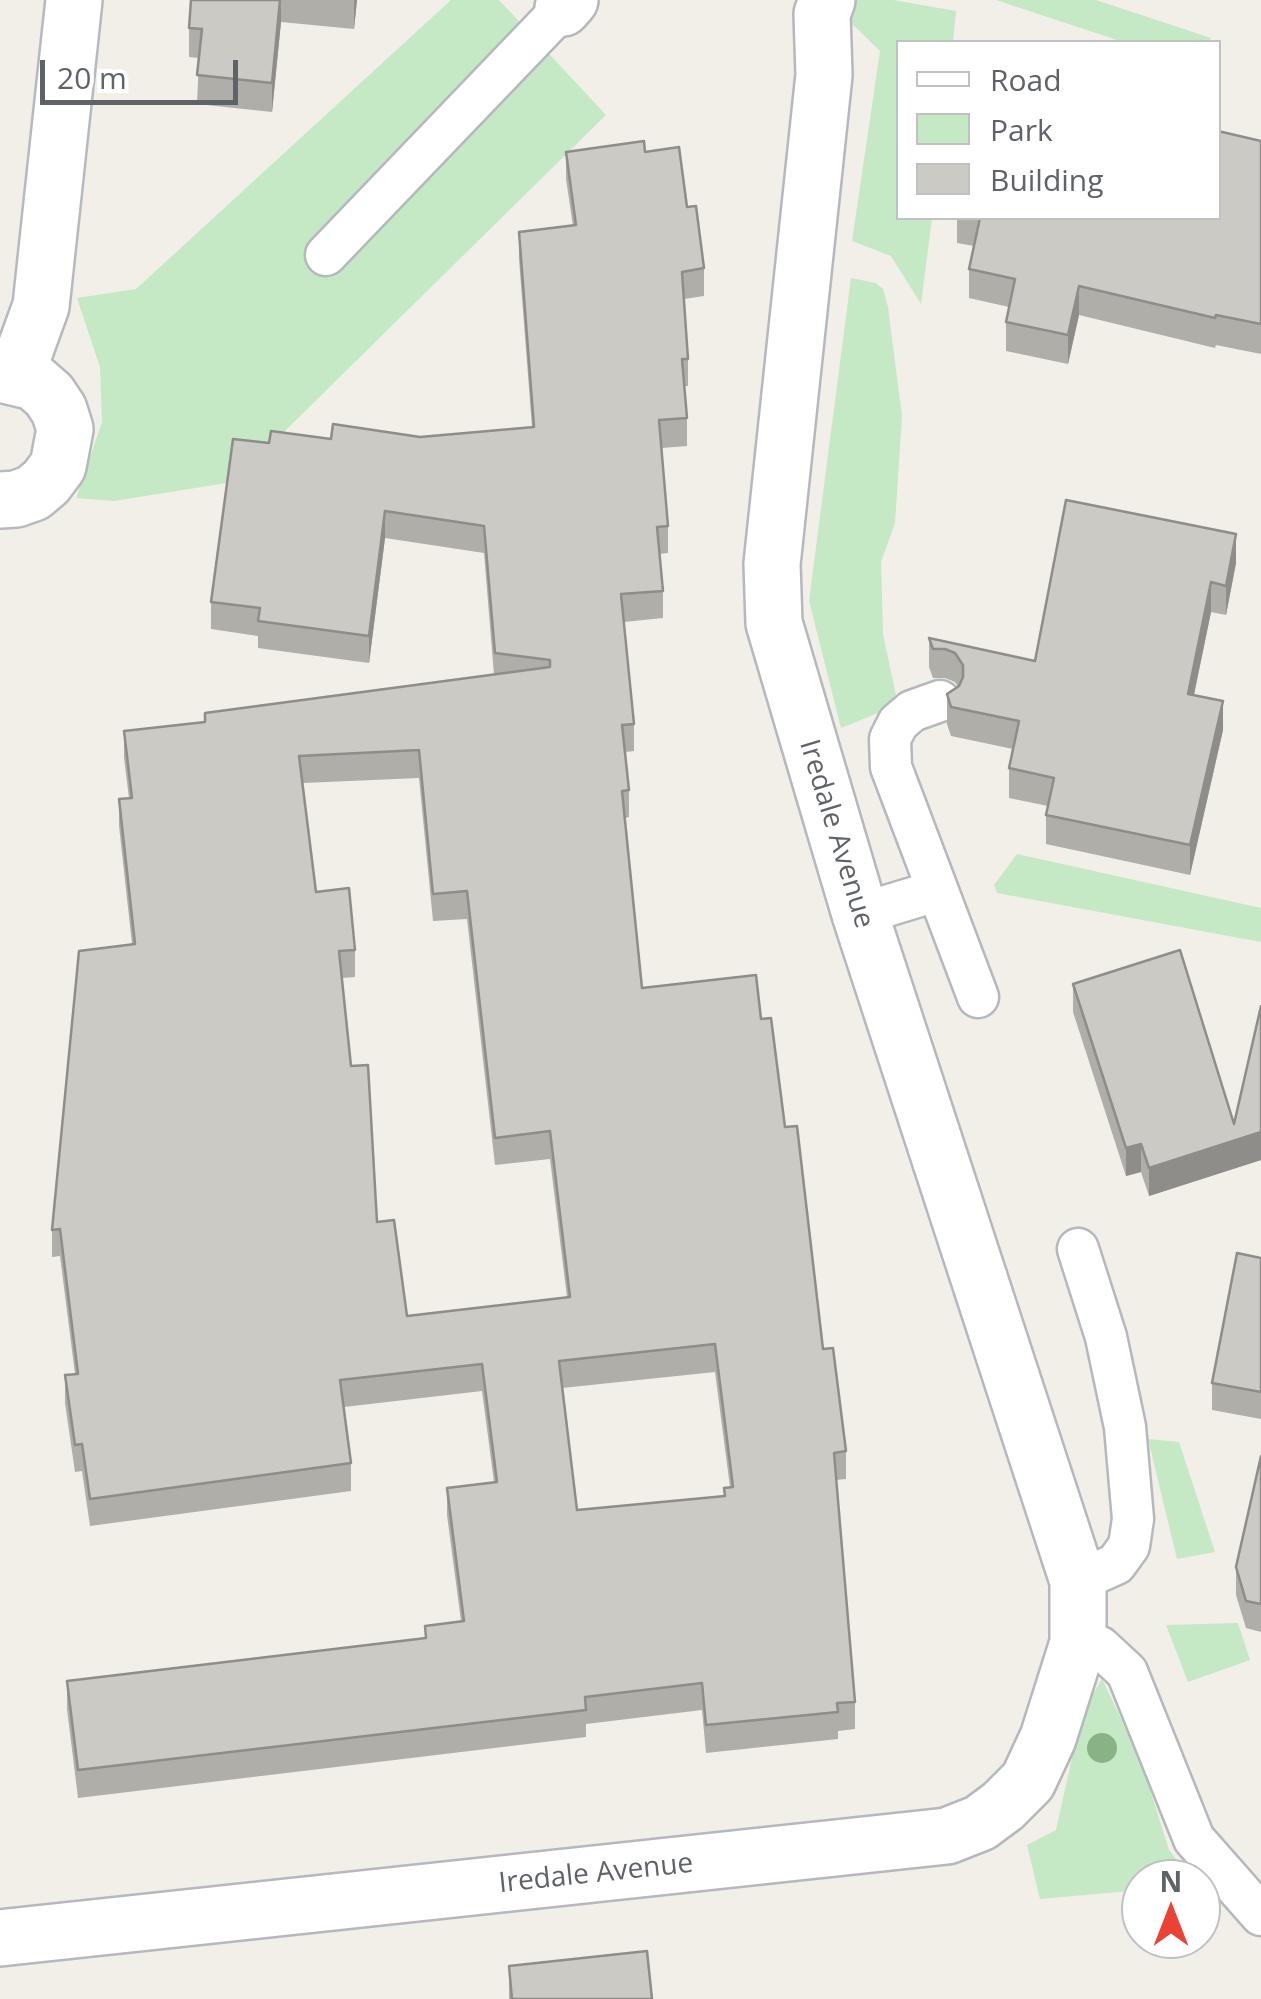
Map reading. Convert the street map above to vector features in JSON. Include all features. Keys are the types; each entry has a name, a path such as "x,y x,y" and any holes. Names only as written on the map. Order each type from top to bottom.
{"street":[{"path":"0,500 16,500 33,493 58,466 64,449 65,429 49,395 34,382 8,374 41,306 74,0"},
{"name":"Iredale Avenue","path":"0,1938 947,1836 980,1823 1003,1806 1028,1781 1048,1738 1078,1642 1078,1581 860,914 774,623 772,564 824,75 822,14 827,0"}],"lane":[{"path":"326,255 567,4"},
{"path":"940,701 912,711 898,723 890,739 891,767 978,997"},
{"path":"860,914 936,891"},
{"path":"1078,1249 1106,1337 1125,1427 1132,1519 1129,1546 1116,1564 1078,1581"},
{"path":"1078,1642 1100,1647 1127,1672 1194,1840 1261,1915"}],"green space":[{"path":"451,0 499,0 606,115 233,482 114,501 76,498 102,422 100,367 77,298 136,289"},
{"path":"852,0 893,0 956,11 953,40 896,40 896,220 932,220 921,304 891,256 852,241 880,51 848,20"},
{"path":"996,0 1096,0 1211,38 1117,40"},
{"path":"851,278 876,283 883,289 902,416 895,523 881,562 883,634 898,705 841,728 809,601"},
{"path":"1017,854 1261,908 1261,942 997,893 994,885"},
{"path":"1148,1439 1179,1442 1215,1552 1177,1559"},
{"path":"1238,1623 1250,1660 1188,1682 1166,1625"},
{"path":"1102,1679 1140,1758 1169,1850 1176,1859 1121,1859 1121,1892 1040,1899 1027,1845 1056,1830 1076,1740 1090,1699"}],"building":[{"path":"191,0 280,0 272,83 197,75 202,29 189,28"},
{"path":"1221,132 1261,141 1261,324 1216,315 1215,318 1079,286 1068,335 1006,322 1015,279 969,269 980,220 1221,220"},
{"path":"644,141 645,152 679,147 687,207 696,206 704,268 682,272 688,359 682,359 687,418 659,420 668,526 657,527 663,591 621,594 634,724 622,725 629,790 622,791 642,988 756,975 761,1019 771,1018 785,1127 797,1126 823,1349 833,1348 846,1451 834,1453 855,1702 837,1703 838,1712 706,1725 702,1683 585,1697 586,1710 78,1770 67,1681 426,1638 425,1626 464,1621 447,1488 497,1482 482,1364 340,1380 351,1463 90,1499 82,1444 75,1445 65,1375 78,1374 60,1229 52,1230 79,951 135,944 119,799 132,798 124,731 205,722 205,713 550,667 550,660 495,653 484,526 385,511 369,636 258,621 260,608 211,602 233,439 269,443 271,431 331,439 333,424 420,437 534,427 519,232 576,225 566,152","holes":["419,750 433,894 467,891 495,1138 550,1131 570,1297 407,1316 394,1220 377,1222 368,1065 351,1066 339,951 355,950 349,888 316,892 299,756","715,1344 733,1487 724,1488 725,1496 577,1510 559,1361"]},
{"path":"1066,500 1236,534 1226,586 1211,582 1188,694 1223,701 1190,845 1046,815 1054,778 1009,768 1019,721 951,707 947,694 959,686 963,665 955,653 933,649 929,638 1035,661"},
{"path":"1180,950 1234,1124 1261,1006 1261,1132 1149,1168 1141,1144 1126,1148 1073,984"},
{"path":"1237,1253 1261,1258 1261,1392 1212,1383"},
{"path":"1261,1456 1261,1604 1246,1601 1236,1567"},
{"path":"647,1951 652,1999 512,1999 509,1966"}]}
